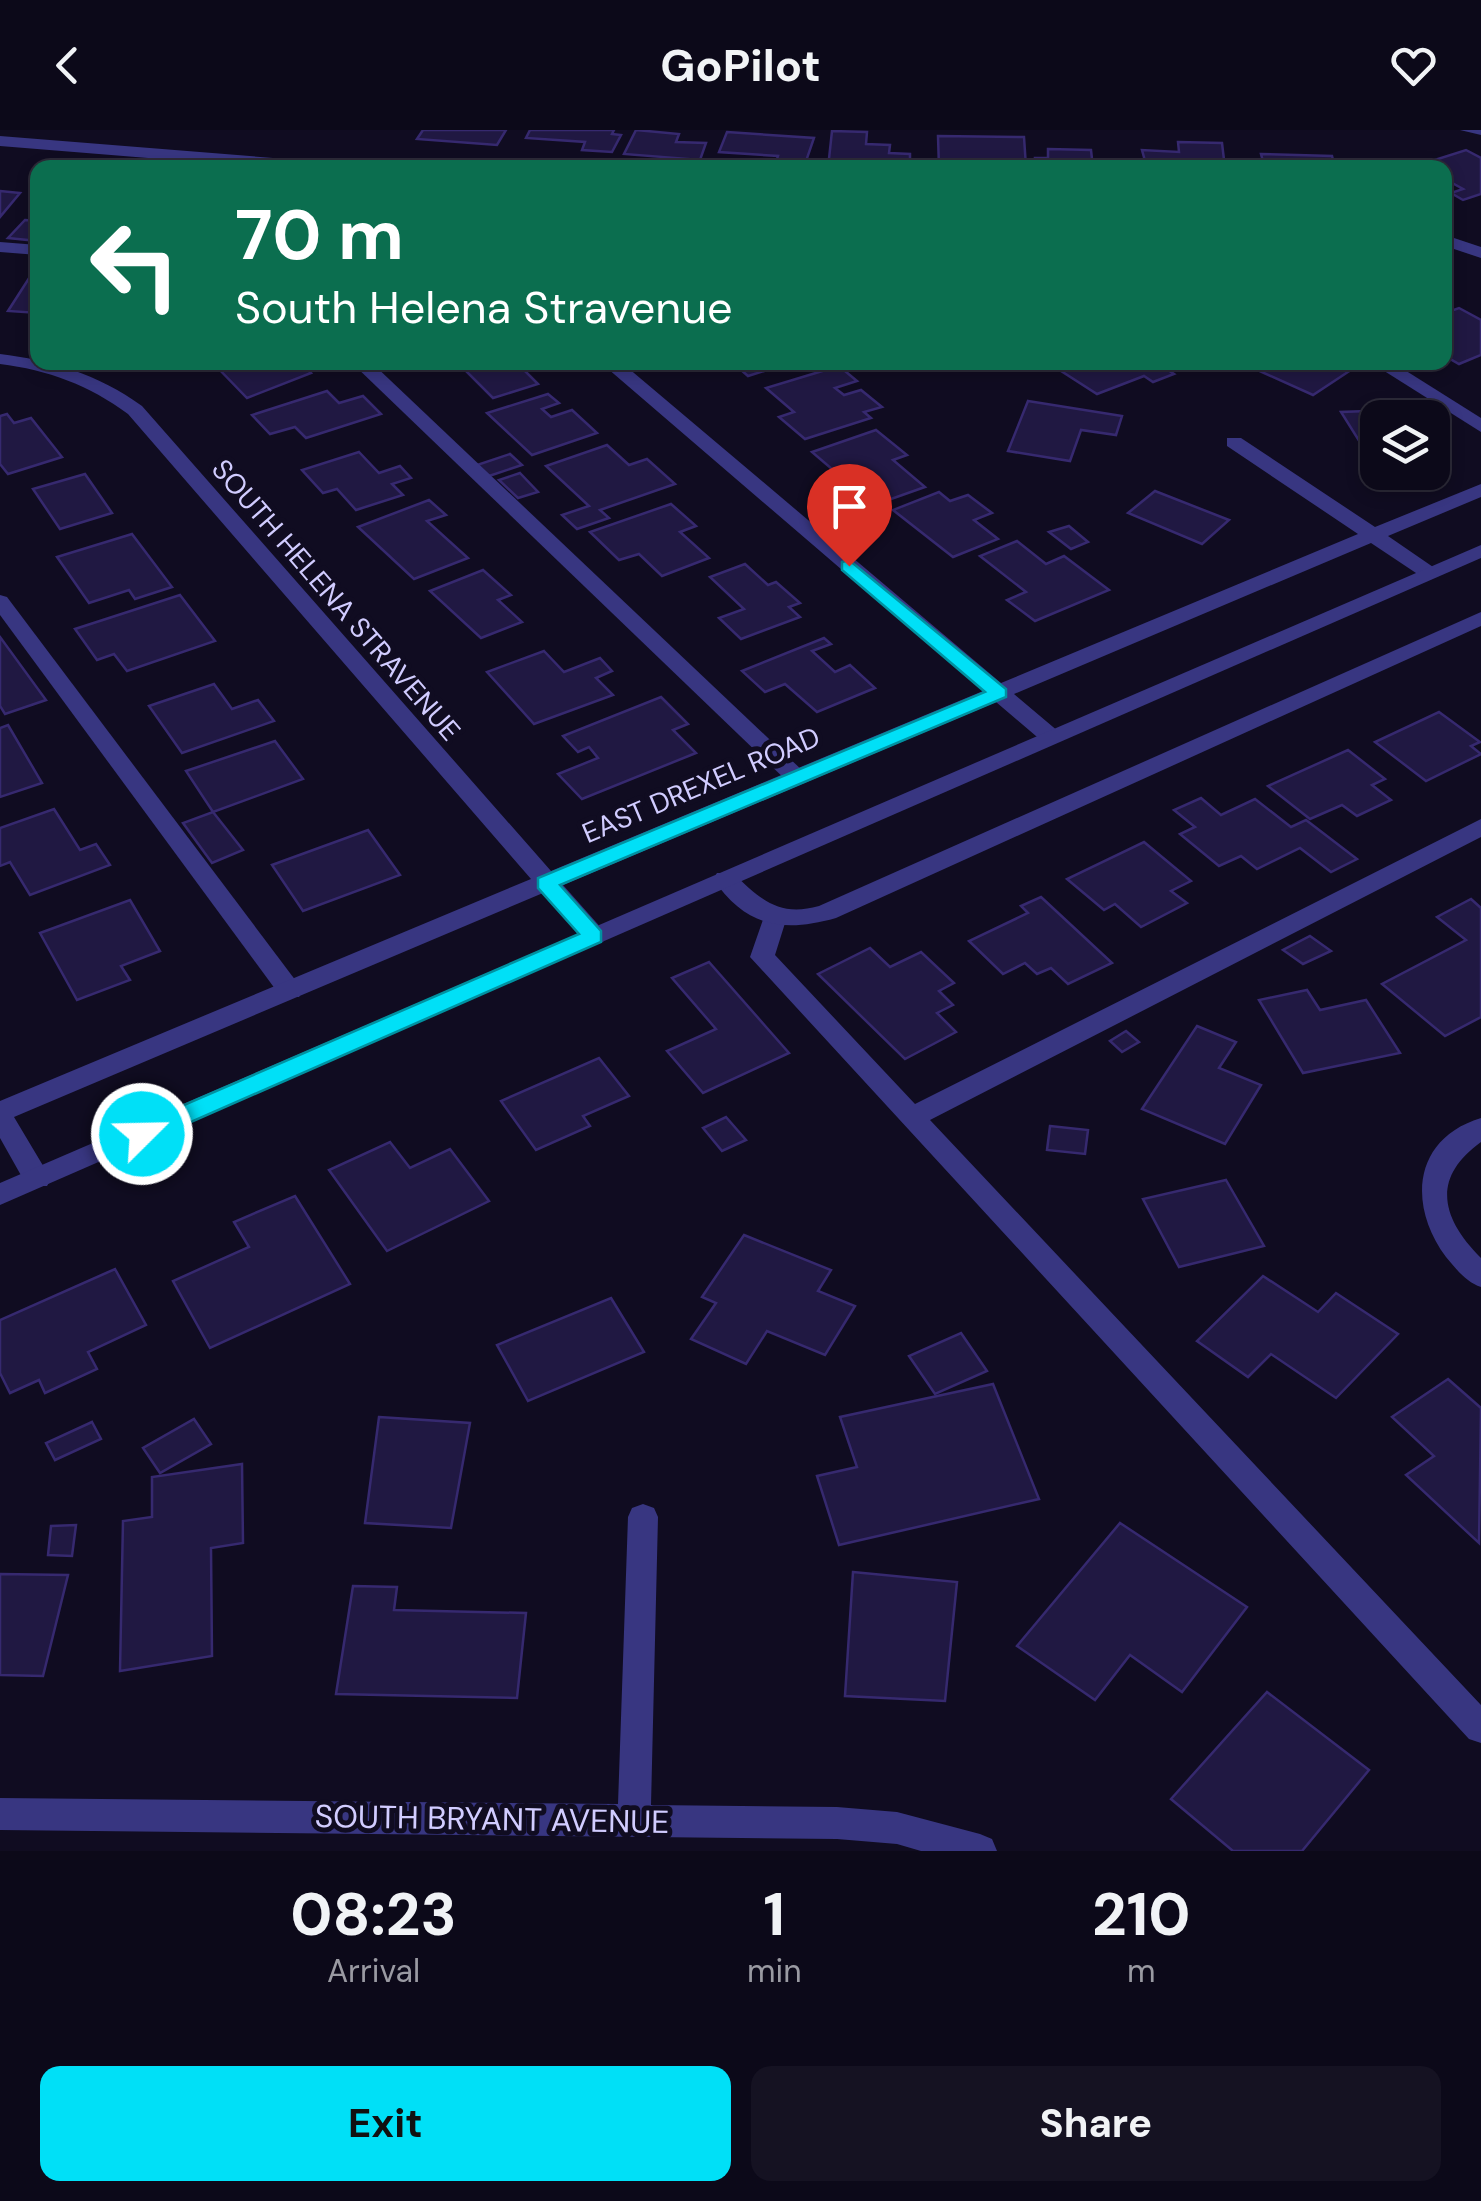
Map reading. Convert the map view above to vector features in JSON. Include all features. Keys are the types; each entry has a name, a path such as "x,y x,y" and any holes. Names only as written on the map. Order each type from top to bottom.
{"street":[{"path":"1468,130 1481,130"},
{"path":"0,141 236,160"},
{"path":"1452,243 1481,253"},
{"path":"0,248 30,250"},
{"name":"SOUTH HELENA STRAVENUE","path":"0,359 30,365"},
{"name":"SOUTH HELENA STRAVENUE","path":"56,370 98,384 135,410 594,936"},
{"path":"368,370 797,778"},
{"path":"619,370 1051,737"},
{"path":"1391,370 1481,426"},
{"path":"1234,442 1429,573"},
{"name":"EAST DREXEL ROAD","path":"0,1114 1481,490"},
{"path":"0,1196 1481,551"},
{"path":"0,601 290,991"},
{"path":"724,879 755,909 774,920 801,921 828,912 1481,618"},
{"path":"912,1117 1481,827"},
{"path":"774,920 762,956 1481,1728"},
{"path":"0,1114 38,1179"},
{"path":"1481,1128 1445,1154 1432,1190 1440,1228 1481,1276"},
{"path":"634,1820 643,1517"},
{"name":"SOUTH BRYANT AVENUE","path":"0,1814 634,1820 897,1828 980,1851"}],"building":[{"path":"423,130 506,130 497,145 417,139"},
{"path":"530,130 614,130 612,134 621,135 612,152 582,150 585,142 526,138"},
{"path":"636,130 679,134 676,142 706,143 700,160 624,154"},
{"path":"832,131 867,132 866,144 890,145 889,153 910,154 910,160 829,160"},
{"path":"727,132 814,138 806,160 719,152"},
{"path":"938,136 1024,137 1026,160 939,160"},
{"path":"1178,142 1222,143 1224,160 1145,160 1142,150 1179,152"},
{"path":"1048,149 1091,150 1092,159 1120,160 1035,158 1048,158"},
{"path":"1466,150 1481,158 1481,194 1463,200 1452,194 1463,189 1452,183 1452,160 1435,160"},
{"path":"1261,154 1332,156 1333,160 1263,160"},
{"path":"0,191 20,193 0,217"},
{"path":"25,220 30,220 30,240 8,238"},
{"path":"30,277 30,312 8,311"},
{"path":"1459,308 1481,320 1481,355 1459,364 1452,360 1452,310"},
{"path":"220,370 311,373 247,398"},
{"path":"465,370 524,370 538,384 493,398"},
{"path":"741,370 767,370 748,376"},
{"path":"826,370 844,370 857,381 835,388 844,395 861,390 882,407 864,412 871,418 805,439 779,417 794,412 766,388"},
{"path":"1060,370 1168,370 1174,374 1153,382 1144,376 1097,394"},
{"path":"1258,370 1351,370 1313,395"},
{"path":"327,391 339,403 363,396 381,414 306,438 295,427 270,434 252,415"},
{"path":"548,394 559,403 542,409 551,417 572,410 597,433 532,455 487,413"},
{"path":"1028,401 1122,416 1116,435 1081,430 1070,461 1008,451"},
{"path":"1360,411 1360,442 1341,412"},
{"path":"7,414 14,423 31,418 62,457 8,474 0,464 0,416"},
{"path":"876,430 907,455 893,460 925,487 874,505 812,452"},
{"path":"607,445 629,465 647,459 675,484 600,510 609,518 577,529 562,515 589,506 546,466"},
{"path":"359,452 379,473 400,466 411,478 392,484 403,495 356,510 337,489 323,493 302,470"},
{"path":"510,454 522,465 489,476 477,465"},
{"path":"520,473 538,492 518,498 499,480"},
{"path":"85,474 112,513 60,529 33,489"},
{"path":"1155,491 1229,520 1202,544 1128,513"},
{"path":"939,492 950,501 968,495 992,513 974,520 998,539 953,557 893,510"},
{"path":"429,500 446,515 427,521 468,558 414,579 358,527"},
{"path":"671,504 696,526 680,532 709,558 662,576 639,554 619,560 590,532"},
{"path":"1069,526 1088,542 1071,549 1049,532"},
{"path":"132,534 172,587 135,599 129,590 89,603 57,557"},
{"path":"1017,541 1046,564 1064,556 1109,590 1035,621 1007,600 1026,592 980,556"},
{"path":"745,564 768,585 776,582 800,603 789,607 800,617 741,639 719,618 744,609 710,577"},
{"path":"483,570 511,595 498,600 522,622 481,638 430,591"},
{"path":"180,595 215,641 127,671 114,654 97,660 75,629"},
{"path":"0,637 46,700 5,714 0,706"},
{"path":"824,638 831,644 812,651 835,672 850,665 875,688 817,712 785,684 765,692 742,671"},
{"path":"544,651 564,672 600,658 612,671 596,678 613,695 534,724 487,672"},
{"path":"214,684 232,709 258,700 274,721 182,753 149,706"},
{"path":"661,697 688,724 673,730 696,753 582,799 558,774 598,758 589,747 578,752 563,736"},
{"path":"1439,712 1480,742 1471,746 1481,754 1426,781 1375,742"},
{"path":"8,725 42,783 0,797 0,728"},
{"path":"275,741 303,779 213,812 186,771"},
{"path":"1348,750 1385,779 1372,785 1391,800 1357,816 1342,805 1310,819 1268,786"},
{"path":"1201,798 1221,815 1255,799 1291,827 1306,820 1357,859 1331,872 1300,848 1257,869 1241,856 1219,866 1180,834 1195,827 1174,810"},
{"path":"54,809 80,850 96,844 110,865 30,895 10,862 0,866 0,828"},
{"path":"213,812 243,850 212,863 183,823"},
{"path":"368,830 400,875 303,911 272,865"},
{"path":"1144,842 1191,881 1171,891 1187,903 1141,927 1115,904 1104,910 1067,879"},
{"path":"1041,897 1112,963 1068,984 1051,968 1037,974 1025,963 1003,974 969,941 1028,913 1021,906"},
{"path":"1471,899 1481,908 1481,1017 1445,1036 1382,984 1466,940 1437,917"},
{"path":"130,900 160,951 121,966 130,980 77,1000 40,933"},
{"path":"1310,936 1331,951 1303,964 1283,950"},
{"path":"870,948 890,967 921,952 954,983 939,991 953,1005 937,1013 956,1032 905,1059 818,974"},
{"path":"709,962 789,1053 703,1093 667,1051 716,1029 672,978"},
{"path":"1307,990 1320,1010 1366,1000 1400,1053 1303,1073 1259,1000"},
{"path":"1197,1026 1236,1042 1219,1068 1261,1085 1225,1144 1142,1109"},
{"path":"1126,1031 1139,1042 1122,1052 1110,1041"},
{"path":"599,1058 629,1096 583,1116 590,1126 536,1150 501,1101"},
{"path":"726,1117 746,1140 722,1151 703,1128"},
{"path":"1050,1126 1088,1130 1085,1154 1047,1150"},
{"path":"390,1142 410,1168 450,1149 489,1201 387,1251 329,1170"},
{"path":"1226,1180 1264,1246 1179,1267 1143,1199"},
{"path":"295,1196 350,1284 210,1348 173,1281 249,1247 234,1222"},
{"path":"744,1235 831,1270 818,1291 855,1306 825,1355 767,1331 746,1364 691,1339 716,1303 702,1297"},
{"path":"115,1269 146,1325 88,1352 97,1369 45,1393 39,1380 10,1393 0,1373 0,1320"},
{"path":"1263,1276 1318,1312 1336,1293 1398,1334 1336,1398 1271,1354 1248,1377 1197,1341"},
{"path":"611,1298 644,1352 528,1401 497,1345"},
{"path":"961,1333 987,1371 935,1394 909,1356"},
{"path":"1448,1379 1481,1408 1479,1543 1406,1475 1434,1456 1392,1417"},
{"path":"993,1384 1039,1499 839,1545 817,1476 857,1467 840,1417"},
{"path":"379,1417 470,1423 451,1528 365,1523"},
{"path":"194,1419 211,1444 160,1473 143,1448"},
{"path":"92,1422 101,1439 55,1460 46,1443"},
{"path":"242,1464 243,1543 211,1548 212,1656 120,1671 123,1521 152,1517 152,1477"},
{"path":"1120,1523 1247,1607 1182,1692 1130,1655 1095,1700 1017,1646"},
{"path":"76,1525 72,1556 48,1555 51,1526"},
{"path":"853,1572 957,1582 945,1701 845,1696"},
{"path":"0,1574 68,1575 43,1676 0,1675"},
{"path":"353,1586 397,1587 394,1610 526,1613 517,1698 336,1694"},
{"path":"1267,1692 1369,1770 1302,1851 1233,1851 1171,1799"}],"route":[{"path":"142,1134 594,936 546,883 999,693 849,566"}]}
